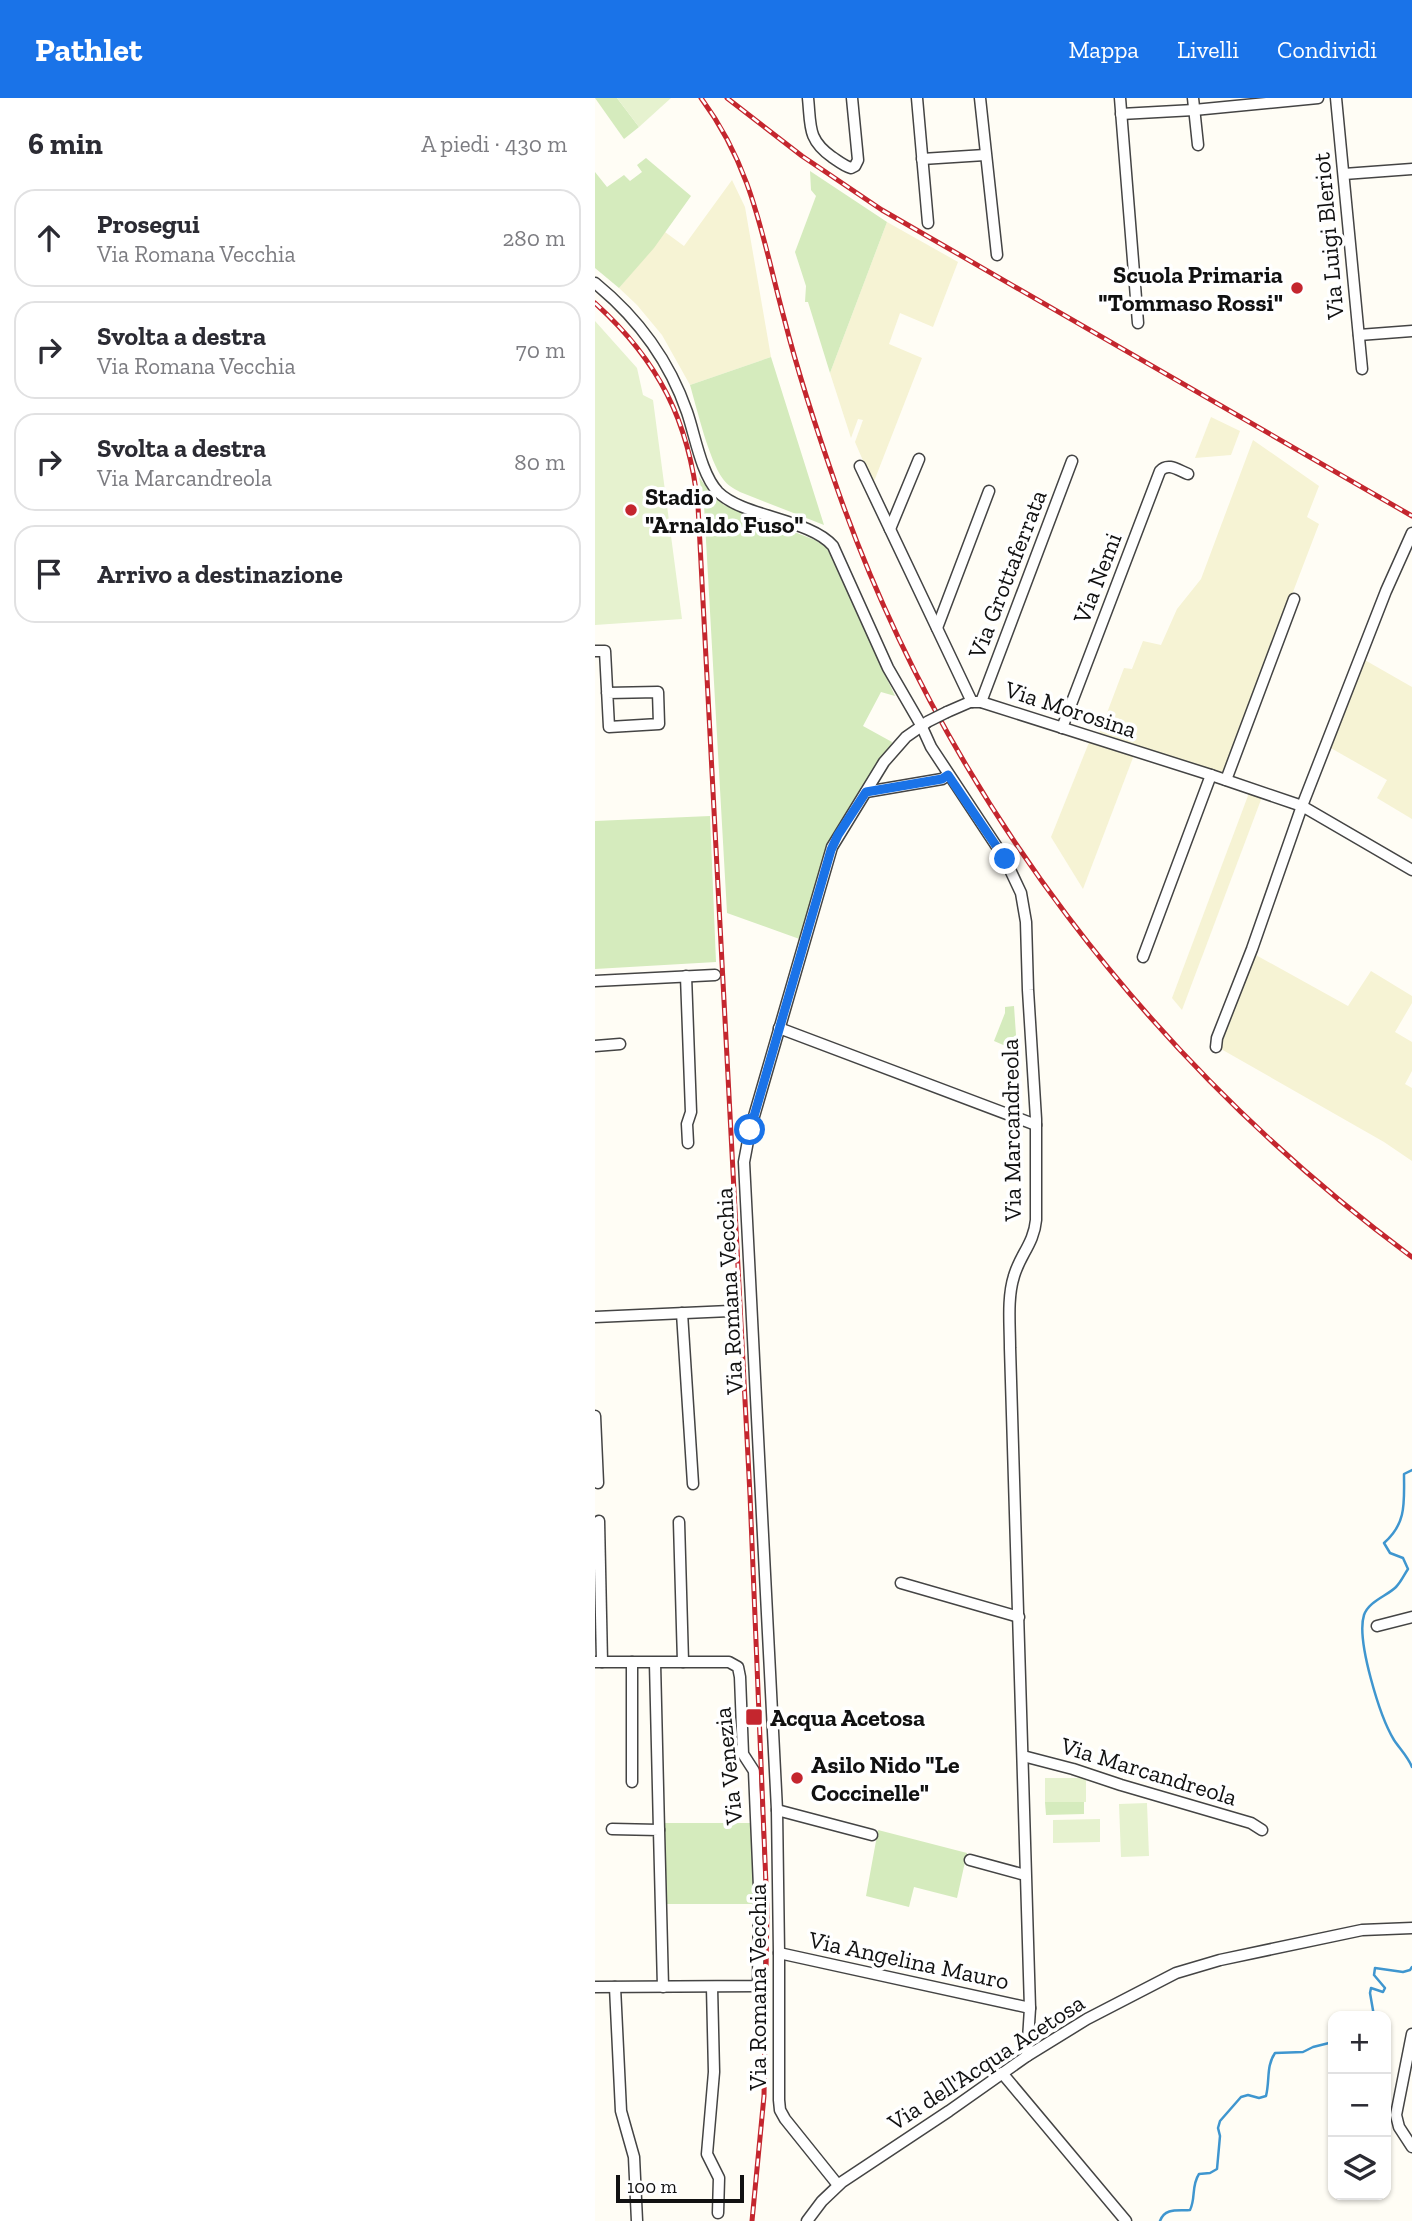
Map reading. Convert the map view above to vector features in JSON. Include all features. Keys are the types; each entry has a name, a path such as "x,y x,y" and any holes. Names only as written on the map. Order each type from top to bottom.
{"street":[{"path":"808,98 811,131 815,142 849,168 854,167 858,158 852,98"},
{"path":"917,98 928,223"},
{"path":"981,98 997,255"},
{"path":"1120,98 1138,323"},
{"path":"1193,98 1198,145"},
{"path":"1121,114 1318,98"},
{"name":"Via Luigi Bleriot","path":"1336,98 1362,369"},
{"path":"922,159 985,155"},
{"path":"1344,174 1412,169"},
{"name":"Via Marcandreola","path":"595,283 637,324 663,359 682,398 705,469 716,490 731,501 821,536 834,546 888,668 924,724 930,747 1008,863 1023,899 1036,1125 1036,1228 1014,1273 1010,1348 1030,2008 1027,2056"},
{"path":"1359,335 1412,331"},
{"path":"890,529 919,459"},
{"name":"Via Grottaferrata","path":"977,702 1072,461"},
{"path":"860,466 937,628 977,702"},
{"name":"Via Nemi","path":"1062,728 1159,474 1167,466 1188,474"},
{"path":"937,628 989,491"},
{"path":"1216,1047 1302,807 1386,591 1412,533"},
{"path":"1226,780 1294,599"},
{"path":"595,651 605,651 607,693 609,727 659,724 658,692 607,693"},
{"name":"Via Morosina","path":"924,724 947,712 977,702 1211,775 1302,807 1412,870"},
{"name":"Via Romana Vecchia","path":"838,2185 780,2110 776,1810 743,1172 747,1140 831,850 884,762 906,737 924,724"},
{"path":"906,737 917,738 930,747"},
{"path":"866,792 942,779 948,775"},
{"path":"1143,957 1211,775"},
{"path":"595,981 715,975"},
{"path":"686,976 691,1112 687,1124 688,1143"},
{"path":"779,1028 1036,1125"},
{"path":"595,1046 620,1044"},
{"path":"595,1317 730,1311"},
{"path":"682,1313 693,1484"},
{"path":"595,1416 598,1483"},
{"path":"598,1662 599,1521"},
{"path":"679,1522 683,1662"},
{"path":"901,1583 1019,1617"},
{"path":"1377,1626 1412,1617"},
{"name":"Via Venezia","path":"598,1662 729,1662 735,1664 740,1671 743,1755 754,1771 759,1887 758,1986 712,1987"},
{"path":"632,1662 632,1782"},
{"path":"655,1663 663,1987"},
{"name":"Via Marcandreola","path":"1023,1756 1251,1823 1262,1830"},
{"path":"776,1810 872,1835"},
{"path":"612,1829 659,1830"},
{"path":"970,1860 1025,1875"},
{"name":"Via dell'Acqua Acetosa","path":"807,2221 838,2185 1027,2056 1087,2019 1185,1970 1362,1930 1412,1928"},
{"name":"Via Angelina Mauro","path":"779,1953 1030,2008"},
{"path":"595,1987 712,1987 714,2072 708,2154 719,2178 718,2213"},
{"path":"615,1987 621,2111 634,2157 637,2221"},
{"path":"1412,2034 1396,2115 1399,2127 1412,2147"},
{"path":"1002,2073 1126,2221"}],"shaded area":[{"path":"732,180 745,207 771,357 690,385 662,335 619,288 665,232 684,246"},
{"path":"887,222 958,262 933,327 900,313 889,344 922,358 873,484 855,442 863,420 858,419 851,438 830,373"},
{"path":"1211,417 1240,431 1231,455 1195,458"},
{"path":"1253,440 1319,486 1307,517 1319,524 1223,775 1099,734 1124,668 1132,669 1143,641 1161,645 1177,609 1201,579"},
{"path":"1363,659 1412,687 1412,819 1377,798 1387,780 1329,747"},
{"path":"1090,740 1134,755 1083,889 1051,837"},
{"path":"1249,793 1262,797 1182,1010 1172,998"},
{"path":"1254,954 1348,1006 1371,971 1412,996 1412,1003 1395,1032 1412,1042 1412,1071 1405,1084 1412,1088 1412,1161 1384,1142 1221,1049 1219,1043"}],"green space":[{"path":"595,98 617,98 639,127 624,139"},
{"path":"617,98 671,98 639,127"},
{"path":"646,158 691,196 654,248 619,288 595,268 595,172 607,187 624,175 630,181 642,172 637,165"},
{"path":"810,171 887,222 830,373 808,302 805,302 806,286 795,252 816,196 811,190"},
{"name":"Stadio \"Arnaldo Fuso\"","path":"595,321 637,368 643,395 653,400 682,619 595,625"},
{"path":"771,357 824,525 728,485 713,460 704,434 690,385"},
{"path":"699,477 724,505 815,540 827,548 895,696 881,692 863,726 892,742 888,758 832,847 805,941 727,913 704,505"},
{"path":"710,816 716,962 595,969 595,821"},
{"path":"1014,1006 1018,1064 1007,1059 1010,1050 1008,1047 994,1041 1005,1007"},
{"path":"1045,1778 1086,1778 1086,1802 1045,1802"},
{"path":"1045,1802 1084,1802 1084,1814 1046,1815"},
{"path":"1147,1803 1149,1856 1121,1857 1119,1804"},
{"path":"1100,1819 1100,1842 1053,1843 1053,1820"},
{"path":"662,1823 753,1823 755,1904 665,1904"},
{"path":"878,1830 967,1853 957,1898 914,1887 909,1907 866,1896"}],"waterway":[{"path":"1412,1470 1404,1474 1403,1512 1397,1528 1384,1543 1390,1553 1403,1558 1408,1569 1396,1587 1366,1610 1362,1627 1366,1659 1382,1714 1394,1740 1412,1767"},
{"path":"1373,2011 1371,1988 1383,1992 1385,1988 1374,1975 1375,1968 1403,1972 1412,1967"},
{"path":"1160,2221 1169,2212 1190,2210 1199,2174 1217,2169 1220,2121 1241,2097 1266,2096 1269,2068 1275,2053 1303,2052 1328,2043"}],"railway":[{"path":"701,98 733,151 754,204 802,384 838,491 883,604 937,713 999,817 1068,917 1145,1011 1228,1099 1317,1181 1412,1257"},
{"path":"727,98 802,156 882,210 1412,516"},
{"path":"595,303 637,347 667,394 687,447 698,506 750,1495 767,1909 764,2096 752,2221"}],"place":[{"name":"Scuola Primaria \"Tommaso Rossi\"","path":"1297,288"},
{"name":"Stadio \"Arnaldo Fuso\"","path":"631,510"},
{"name":"Acqua Acetosa","path":"754,1717"},
{"name":"Asilo Nido \"Le Coccinelle\"","path":"797,1778"}],"route":[{"path":"750,1130 831,850 866,792 942,779 948,775 1005,859"}]}
